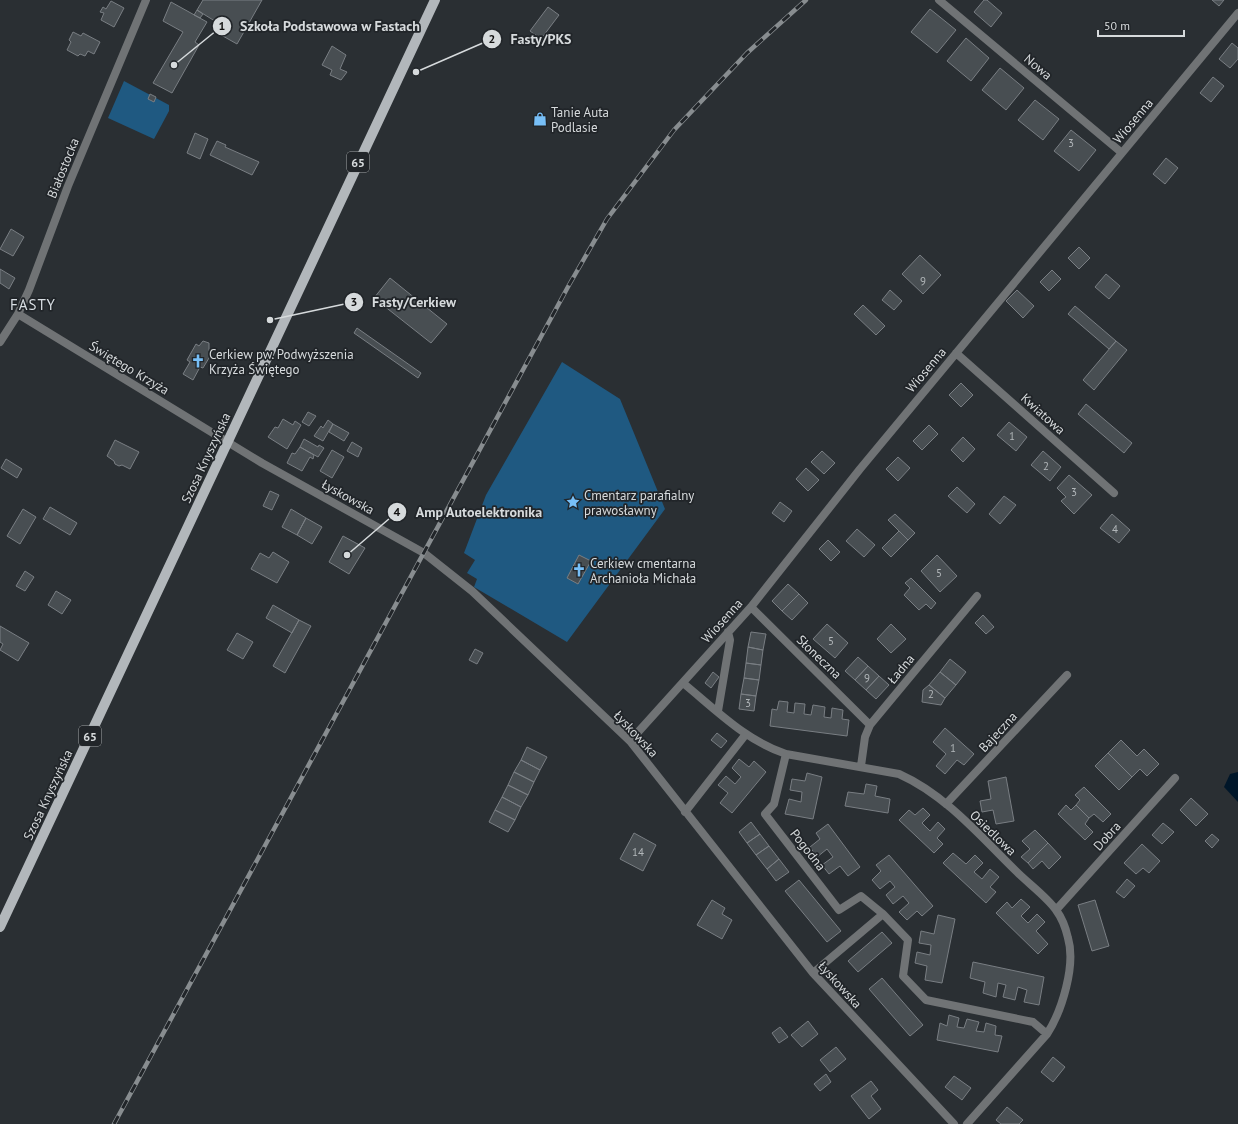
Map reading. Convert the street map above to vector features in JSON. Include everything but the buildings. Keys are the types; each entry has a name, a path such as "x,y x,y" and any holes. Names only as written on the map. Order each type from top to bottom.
{"main road":[{"name":"Szosa Knyszyńska","path":"0,928 435,0"}],"street":[{"name":"Białostocka","path":"0,342 18,314 68,186 146,0"},
{"name":"Nowa","path":"939,0 1122,153"},
{"name":"Wiosenna","path":"630,741 751,607 865,463 1238,13"},
{"name":"Świętego Krzyża","path":"18,314 228,442"},
{"name":"Kwiatowa","path":"956,353 1114,493"},
{"name":"Łyskowska","path":"228,442 262,463 430,557 472,591 630,741 813,973 954,1124"},
{"name":"Ładna","path":"861,766 865,737 870,725 977,596"},
{"name":"Słoneczna","path":"751,607 870,725"},
{"path":"718,711 730,640 728,632"},
{"name":"Bajeczna","path":"946,804 1067,676"},
{"name":"Osiedlowa","path":"683,683 746,734 770,748 786,754 861,766 899,774 915,781 946,804 1056,910 1069,940 1070,955 1061,1003 1056,1020 1047,1034 967,1124"},
{"path":"685,812 746,734"},
{"name":"Pogodna","path":"786,754 774,804 765,814 839,910 861,896 883,914 908,940 903,976 926,1000 1032,1022 1047,1034"},
{"name":"Dobra","path":"1056,910 1175,778"},
{"path":"813,973 883,914"}],"shaded area":[{"path":"124,81 169,105 169,111 154,139 108,118"},
{"name":"Cmentarz parafialny prawosławny","path":"562,362 620,399 665,509 567,642 474,587 477,579 467,573 475,560 464,553 486,495"},
{"path":"1238,772 1238,802 1224,787 1230,774"}],"railway":[{"path":"114,1124 569,285 607,219 674,130 747,53 806,0"}],"place":[{"name":"Szkoła Podstawowa w Fastach","path":"174,65"},
{"name":"Fasty/PKS","path":"416,72"},
{"name":"Tanie Auta Podlasie","path":"540,119"},
{"name":"Fasty/Cerkiew","path":"270,320"},
{"name":"Cerkiew pw. Podwyższenia Krzyża Świętego","path":"198,361"},
{"name":"Cmentarz parafialny prawosławny","path":"573,502"},
{"name":"Amp Autoelektronika","path":"347,555"},
{"name":"Cerkiew cmentarna Archanioła Michała","path":"579,570"}],"district":[{"name":"FASTY","path":"33,304"}]}
